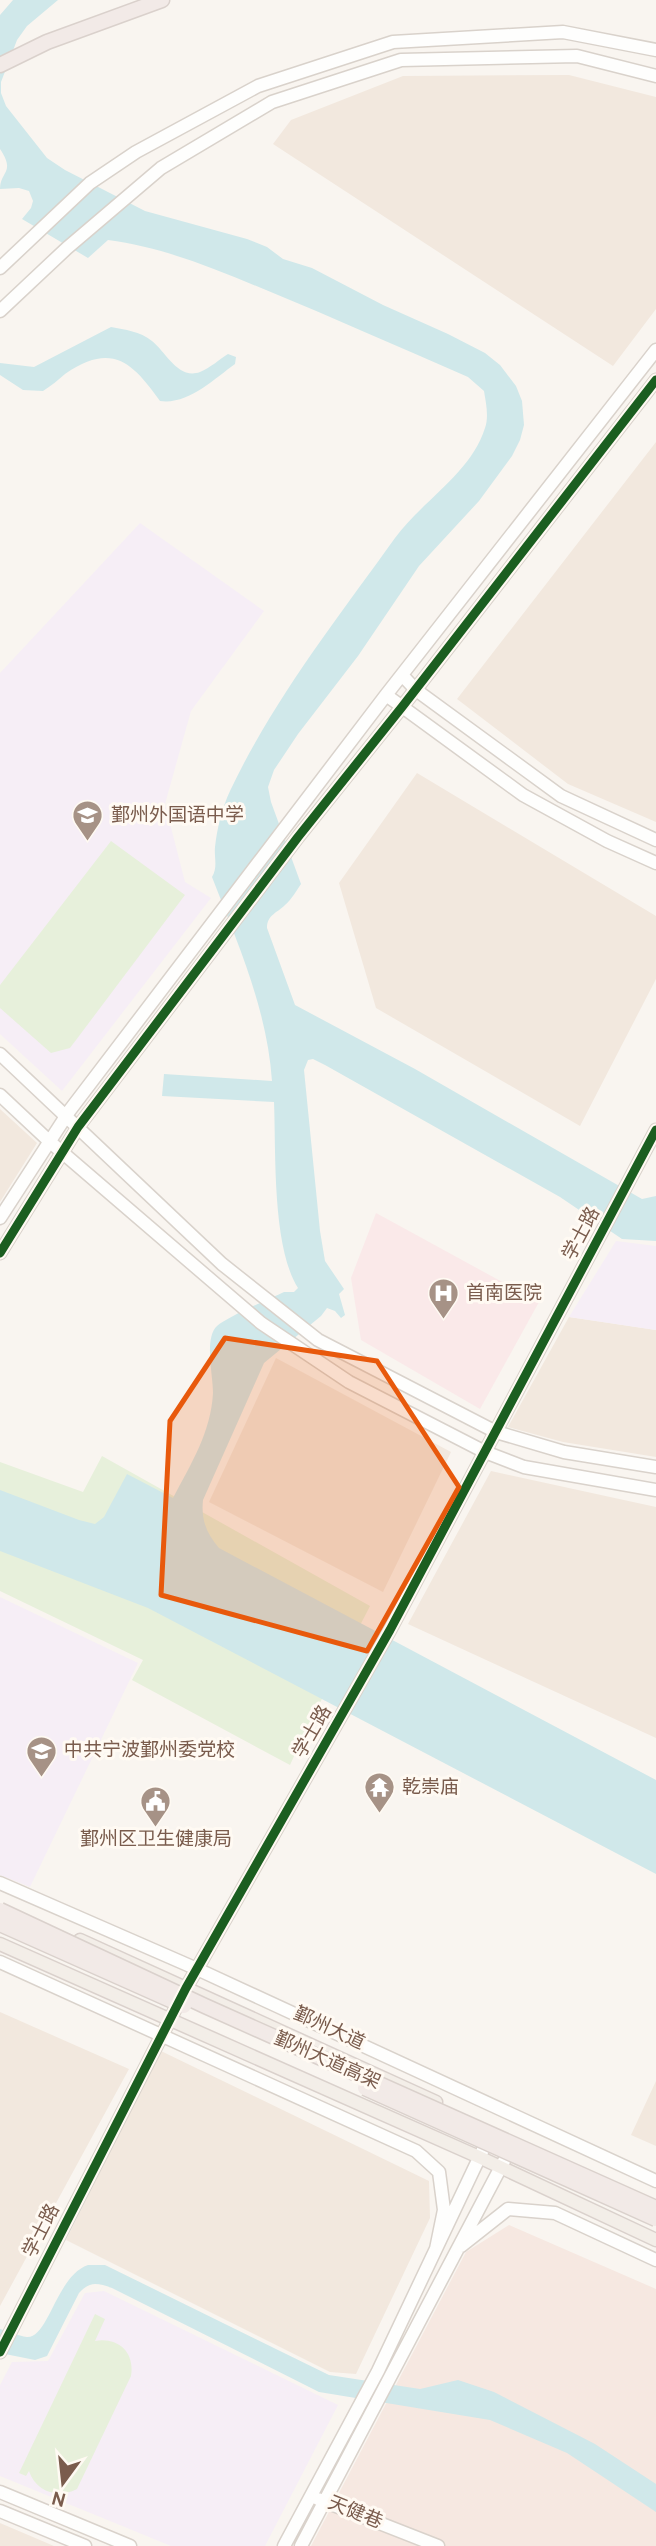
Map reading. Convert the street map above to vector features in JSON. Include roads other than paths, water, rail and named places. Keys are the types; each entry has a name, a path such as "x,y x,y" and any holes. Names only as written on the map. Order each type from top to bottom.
{"highway":[{"path":"117,16 145,0"},
{"path":"0,65 47,42 162,0"},
{"name":"鄞州大道高架","path":"0,1910 205,2006 656,2208"},
{"name":"鄞州大道高架","path":"0,1924 656,2219"}],"main road":[{"name":"鄞州大道","path":"0,1904 656,2201"},
{"path":"0,1944 479,2157 656,2240"}],"street":[{"path":"0,268 90,183 136,152 258,86 393,42 563,32 656,50"},
{"path":"0,311 67,248 161,168 272,102 401,60 577,56 656,76"},
{"path":"0,1218 66,1116 386,695 656,350"},
{"path":"0,1253 78,1127 298,837 416,690 656,380"},
{"path":"402,675 416,690 561,796 656,841"},
{"path":"386,695 523,795 607,841 656,863"},
{"path":"0,1054 222,1264 318,1340 496,1432 564,1452 656,1467"},
{"path":"0,1095 49,1141 261,1323 349,1382 485,1452 524,1467 656,1490"},
{"name":"学士路","path":"0,2352 186,1988 341,1720 656,1130"},
{"name":"鄞州大道","path":"0,1884 197,1969 656,2181"},
{"path":"0,1962 416,2151 439,2172 444,2210 436,2249"},
{"path":"284,2546 378,2371 493,2128"},
{"path":"301,2546 516,2138"},
{"path":"458,2248 509,2209 555,2213 656,2260"},
{"path":"0,2492 130,2546"},
{"name":"天健巷","path":"311,2496 438,2546"},
{"path":"0,2511 85,2546"}],"water":[{"path":"13,0 58,0 27,26 17,40 1,82 1,93 6,106 47,158 145,211 267,247 283,259 312,268 383,305 448,334 485,353 500,365 516,386 522,401 524,425 512,456 479,501 419,566 358,656 274,770 268,787 271,802 301,884 287,903 271,917 267,928 295,1005 415,1069 642,1199 656,1196 656,1241 622,1239 560,1197 325,1065 313,1059 308,1060 304,1070 320,1231 325,1261 344,1289 339,1294 345,1315 341,1318 335,1311 327,1308 264,1363 203,1500 203,1513 208,1531 219,1548 656,1780 656,1874 148,1608 0,1551 0,1490 95,1524 104,1517 127,1474 173,1498 199,1447 208,1421 213,1393 210,1348 213,1332 222,1322 239,1313 284,1292 294,1292 298,1288 284,1249 280,1225 274,1102 162,1096 164,1074 272,1081 258,1002 212,877 222,811 247,757 286,692 395,538 469,459 485,428 487,415 484,391 468,377 228,274 149,248 108,240 88,258 22,219 33,201 29,191 19,188 0,189 7,163 0,149 0,15"},
{"path":"111,327 132,331 147,338 185,372 200,372 228,354 236,357 235,364 200,390 170,401 160,401 130,367 108,358 81,364 43,391 23,390 0,375 0,363 34,367"},
{"path":"88,2265 105,2265 329,2375 420,2389 458,2380 494,2392 595,2444 656,2484 656,2512 567,2453 490,2420 319,2392 102,2285 90,2285 79,2293 47,2356 35,2360 0,2353 0,2329 27,2337 35,2335 48,2318 68,2281 77,2271"}],"place":[{"name":"鄞州外国语中学","path":"88,843"},
{"name":"首南医院","path":"443,1321"},
{"name":"中共宁波鄞州委党校","path":"41,1778"},
{"name":"乾崇庙","path":"379,1815"},
{"name":"鄞州区卫生健康局","path":"156,1828"}]}
